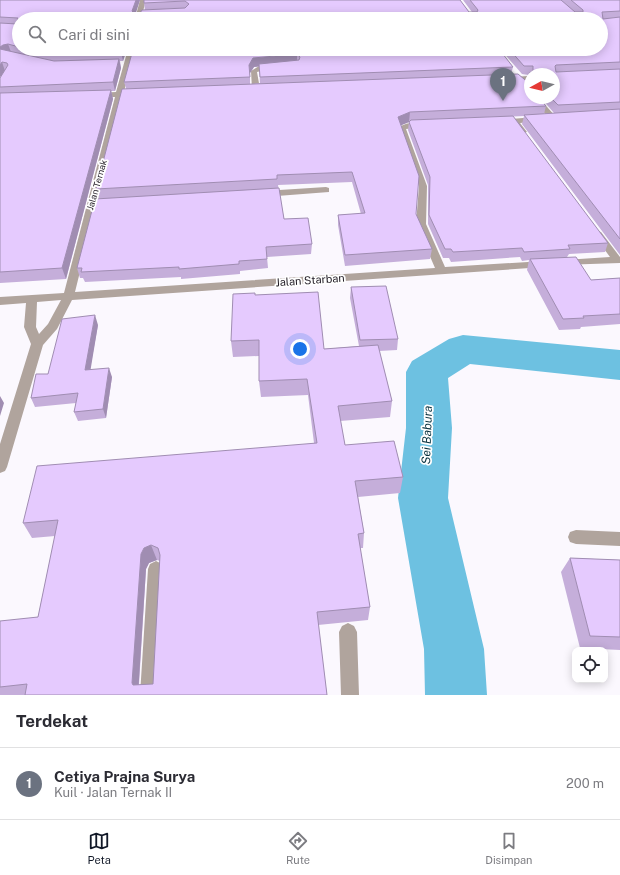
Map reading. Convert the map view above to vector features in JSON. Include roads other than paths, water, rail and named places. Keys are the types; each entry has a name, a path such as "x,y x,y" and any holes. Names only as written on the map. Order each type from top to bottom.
{"street":[{"path":"140,12 143,0"},
{"name":"Jalan Ternak","path":"37,344 53,326 68,297 95,204 129,58"},
{"path":"248,90 260,89 254,73 256,69 284,67"},
{"path":"502,79 516,76 524,77"},
{"path":"516,76 524,86"},
{"path":"90,95 144,93"},
{"path":"528,140 510,121 557,118 542,104"},
{"path":"432,124 403,126 402,129 423,186 421,224 441,270"},
{"path":"256,194 326,190"},
{"path":"594,228 619,260"},
{"name":"Jalan Starban","path":"0,301 32,300 441,270 619,260"},
{"path":"0,467 37,344 30,328 32,300"},
{"path":"576,537 620,539"},
{"path":"149,695 156,569"},
{"path":"348,632 350,695"}],"waterway":[{"name":"Sei Babura","path":"456,695 454,649 423,498 429,428 427,372 463,349 620,365"}],"place":[{"name":"Cetiya Prajna Surya","path":"503,101"}]}
